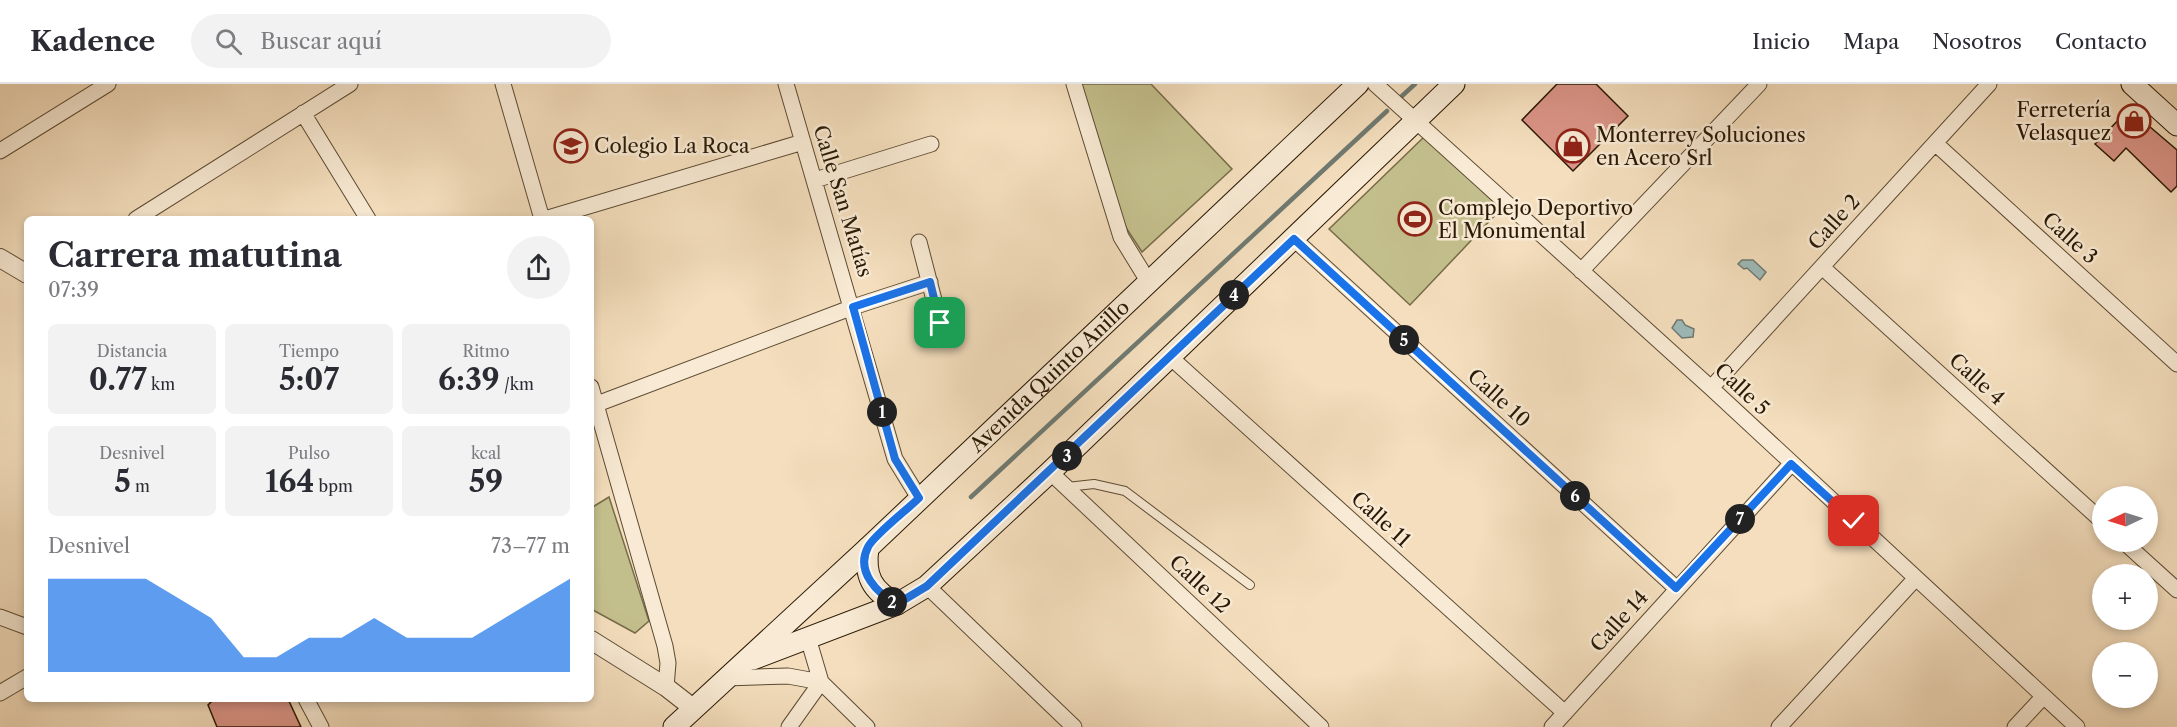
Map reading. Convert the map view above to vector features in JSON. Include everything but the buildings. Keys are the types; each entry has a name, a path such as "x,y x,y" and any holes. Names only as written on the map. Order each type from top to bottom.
{"main road":[{"name":"Avenida Quinto Anillo","path":"674,727 868,548 1358,84"},
{"name":"Avenida Quinto Anillo","path":"733,671 808,638 897,604 927,586 1058,479 1168,356 1294,239 1454,84"},
{"path":"2132,84 2177,125"},
{"path":"868,548 865,565 870,582 881,596 897,604"}],"street":[{"path":"0,151 108,84"},
{"path":"141,216 350,84"},
{"path":"503,84 543,216"},
{"name":"Calle San Matías","path":"786,84 853,307 895,459 919,498"},
{"path":"1074,84 1121,237 1148,281"},
{"name":"Calle 5","path":"1375,84 1414,122 1711,388 2077,727"},
{"path":"1581,271 1760,84"},
{"name":"Calle 2","path":"1711,388 1989,84"},
{"path":"303,113 366,216"},
{"path":"554,216 803,142"},
{"name":"Calle 3","path":"1935,143 2177,364"},
{"path":"815,180 932,144"},
{"name":"Calle 10","path":"1294,239 1676,588"},
{"path":"919,242 940,323"},
{"path":"0,258 24,272"},
{"name":"Calle 4","path":"1822,267 2092,512"},
{"path":"597,404 853,307 930,282"},
{"name":"Calle 11","path":"1168,356 1565,713"},
{"path":"594,396 665,646 668,663 666,687"},
{"name":"Calle 14","path":"1552,727 1791,464"},
{"name":"Calle 12","path":"1058,479 1321,727"},
{"path":"2135,552 2177,590"},
{"path":"1779,727 1916,578"},
{"path":"927,586 1074,727"},
{"path":"0,617 24,626"},
{"path":"808,638 821,682 867,727"},
{"path":"594,642 666,687 693,708"},
{"path":"733,671 788,676 821,682"},
{"path":"0,693 24,679"},
{"path":"789,727 821,682"},
{"path":"2015,727 2043,697"},
{"path":"308,702 321,727"}],"lane":[{"path":"1058,479 1125,491 1250,585"}],"shaded area":[{"path":"1080,84 1151,84 1232,169 1142,252 1119,217"},
{"name":"Complejo Deportivo El Monumental","path":"1425,136 1501,209 1410,305 1329,229"},
{"path":"609,497 649,621 635,633 594,611 594,506"}],"water":[{"path":"1742,260 1753,260 1766,272 1760,280 1747,268 1744,269 1738,264"},
{"path":"1677,320 1682,320 1685,325 1694,329 1693,337 1682,338 1672,328"}],"waterway":[{"path":"1402,96 1415,84"},
{"path":"971,497 1387,111"}],"place":[{"name":"Ferretería Velasquez","path":"2134,121"},
{"name":"Colegio La Roca","path":"571,146"},
{"name":"Monterrey Soluciones en Acero Srl","path":"1573,146"},
{"name":"Complejo Deportivo El Monumental","path":"1415,219"}],"route":[{"path":"940,323 930,282 853,307 895,459 919,498 868,548 865,565 870,582 881,596 897,604 927,586 1294,239 1676,588 1791,464 1854,521"}]}
